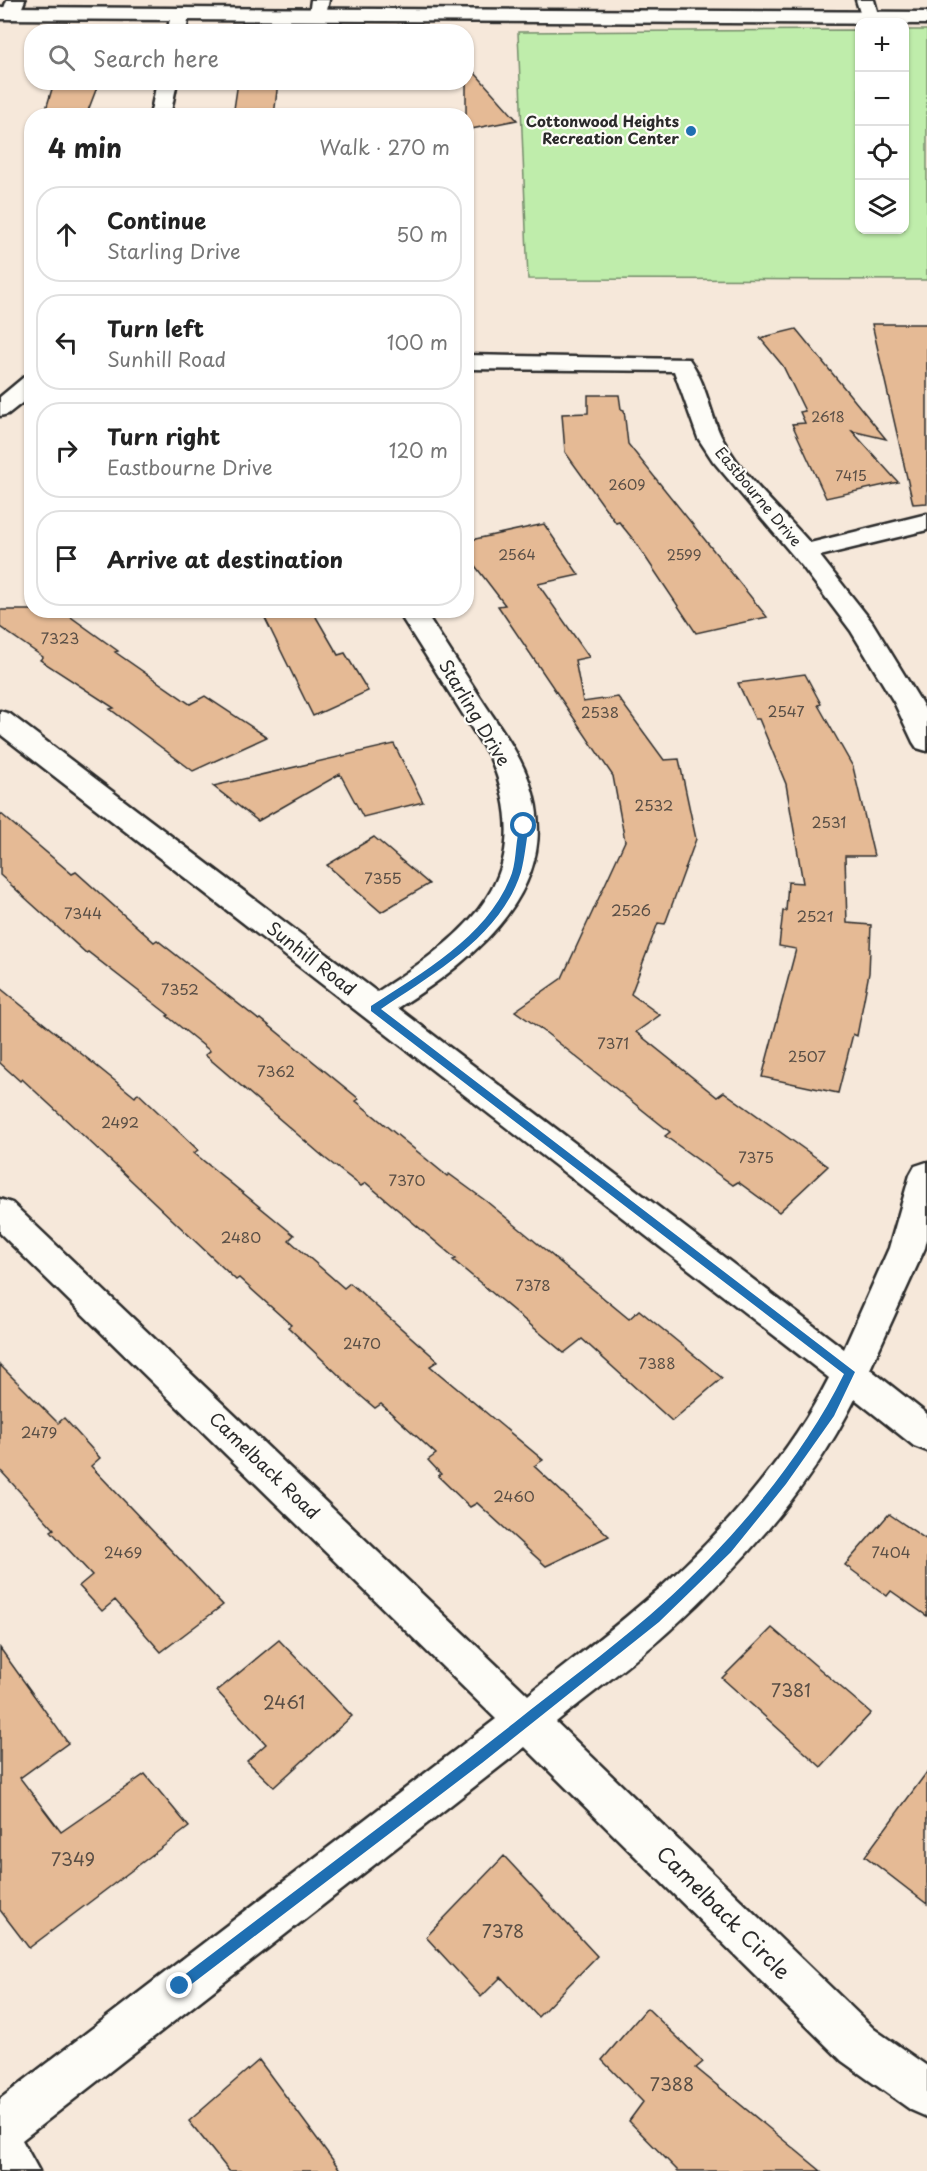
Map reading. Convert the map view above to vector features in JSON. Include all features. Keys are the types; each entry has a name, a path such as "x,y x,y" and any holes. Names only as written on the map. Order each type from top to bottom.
{"street":[{"path":"9,9 178,23 319,8 868,9 927,18"},
{"path":"162,108 165,90"},
{"name":"Eastbourne Drive","path":"474,362 681,364 690,378 700,415 710,438 725,461 838,592 880,652 907,697 927,742"},
{"path":"0,409 24,388"},
{"path":"803,552 927,522"},
{"name":"Starling Drive","path":"374,1009 436,967 471,939 499,907 516,872 524,826 518,791 504,758 415,618"},
{"name":"Sunhill Road","path":"0,720 850,1372 927,1435"},
{"path":"0,2128 526,1721 655,1618 727,1548 782,1480 830,1413 875,1323 907,1248 927,1175"},
{"name":"Camelback Road","path":"0,1212 526,1721"},
{"name":"Camelback Circle","path":"526,1721 858,2045 927,2094"},
{"path":"0,2148 15,2171"}],"green space":[{"name":"Cottonwood Heights Recreation Center","path":"855,30 855,234 909,234 909,30 927,30 927,280 528,279 518,32"}],"building":[{"path":"474,72 517,120 474,128 474,108 466,108 466,90 474,90"},
{"path":"52,90 96,90 89,108 46,108"},
{"path":"237,90 277,90 275,108 234,108"},
{"path":"872,324 927,324 927,503 913,504"},
{"path":"796,329 886,439 852,431 898,482 826,498 792,424 805,423 800,412 805,411 783,366 760,338"},
{"path":"588,395 619,395 621,409 624,410 628,444 767,617 696,633 636,543 619,522 616,523 565,452 562,414 588,413"},
{"path":"544,524 579,575 538,584 589,657 575,660 583,702 618,697 664,760 679,759 696,839 665,924 658,923 631,994 660,1015 636,1032 717,1097 724,1092 828,1166 779,1212 738,1182 733,1185 665,1136 670,1132 545,1032 515,1011 562,978 625,841 613,776 498,606 505,605 474,564 474,539"},
{"path":"0,610 24,610 24,618 72,618 118,651 115,652 190,704 205,696 267,737 193,771 110,709 114,708 40,660 43,657 0,627"},
{"path":"265,618 317,618 338,655 345,653 368,691 313,716"},
{"path":"805,674 821,704 818,705 853,767 874,856 845,856 847,923 871,925 869,973 857,1036 853,1034 838,1093 762,1077 796,949 779,946 783,911 786,911 788,882 803,883 786,784 759,719 755,719 738,683"},
{"path":"394,744 423,802 363,817 340,774 258,821 213,786"},
{"path":"0,813 72,874 76,872 154,942 157,940 259,1020 261,1019 359,1099 356,1101 447,1176 449,1174 486,1201 629,1319 639,1310 722,1378 672,1421 582,1339 564,1353 366,1183 361,1186 326,1159 205,1055 210,1051 167,1016 169,1015 88,952 86,953 0,875"},
{"path":"374,837 429,884 381,912 327,865"},
{"path":"0,988 135,1097 138,1093 198,1150 194,1153 294,1235 289,1240 344,1288 350,1283 438,1361 430,1366 543,1460 534,1466 609,1536 546,1566 477,1503 470,1507 438,1476 441,1474 428,1460 436,1454 381,1404 375,1408 362,1397 288,1327 291,1325 239,1278 236,1280 22,1079 20,1081 0,1063"},
{"path":"0,1365 58,1423 64,1418 100,1458 91,1466 223,1605 161,1652 115,1600 102,1611 79,1586 92,1575 51,1531 54,1529 0,1470"},
{"path":"889,1514 927,1540 927,1616 891,1591 887,1596 845,1565"},
{"path":"772,1628 871,1713 821,1767 722,1678"},
{"path":"279,1640 352,1716 274,1787 247,1761 266,1744 217,1691"},
{"path":"0,1648 68,1743 20,1778 61,1832 145,1774 189,1827 29,1948 0,1910"},
{"path":"927,1772 927,1904 865,1856"},
{"path":"504,1856 597,1956 538,2017 501,1977 481,1997 426,1937"},
{"path":"647,2008 703,2062 696,2068 821,2171 678,2171 629,2121 643,2102 602,2060"},
{"path":"259,2060 341,2171 229,2171 189,2121"}],"place":[{"name":"Cottonwood Heights Recreation Center","path":"691,131"}],"route":[{"path":"180,1986 478,1759 655,1618 727,1548 782,1480 830,1413 850,1372 374,1009 436,967 471,939 499,907 516,872 524,826"}]}
